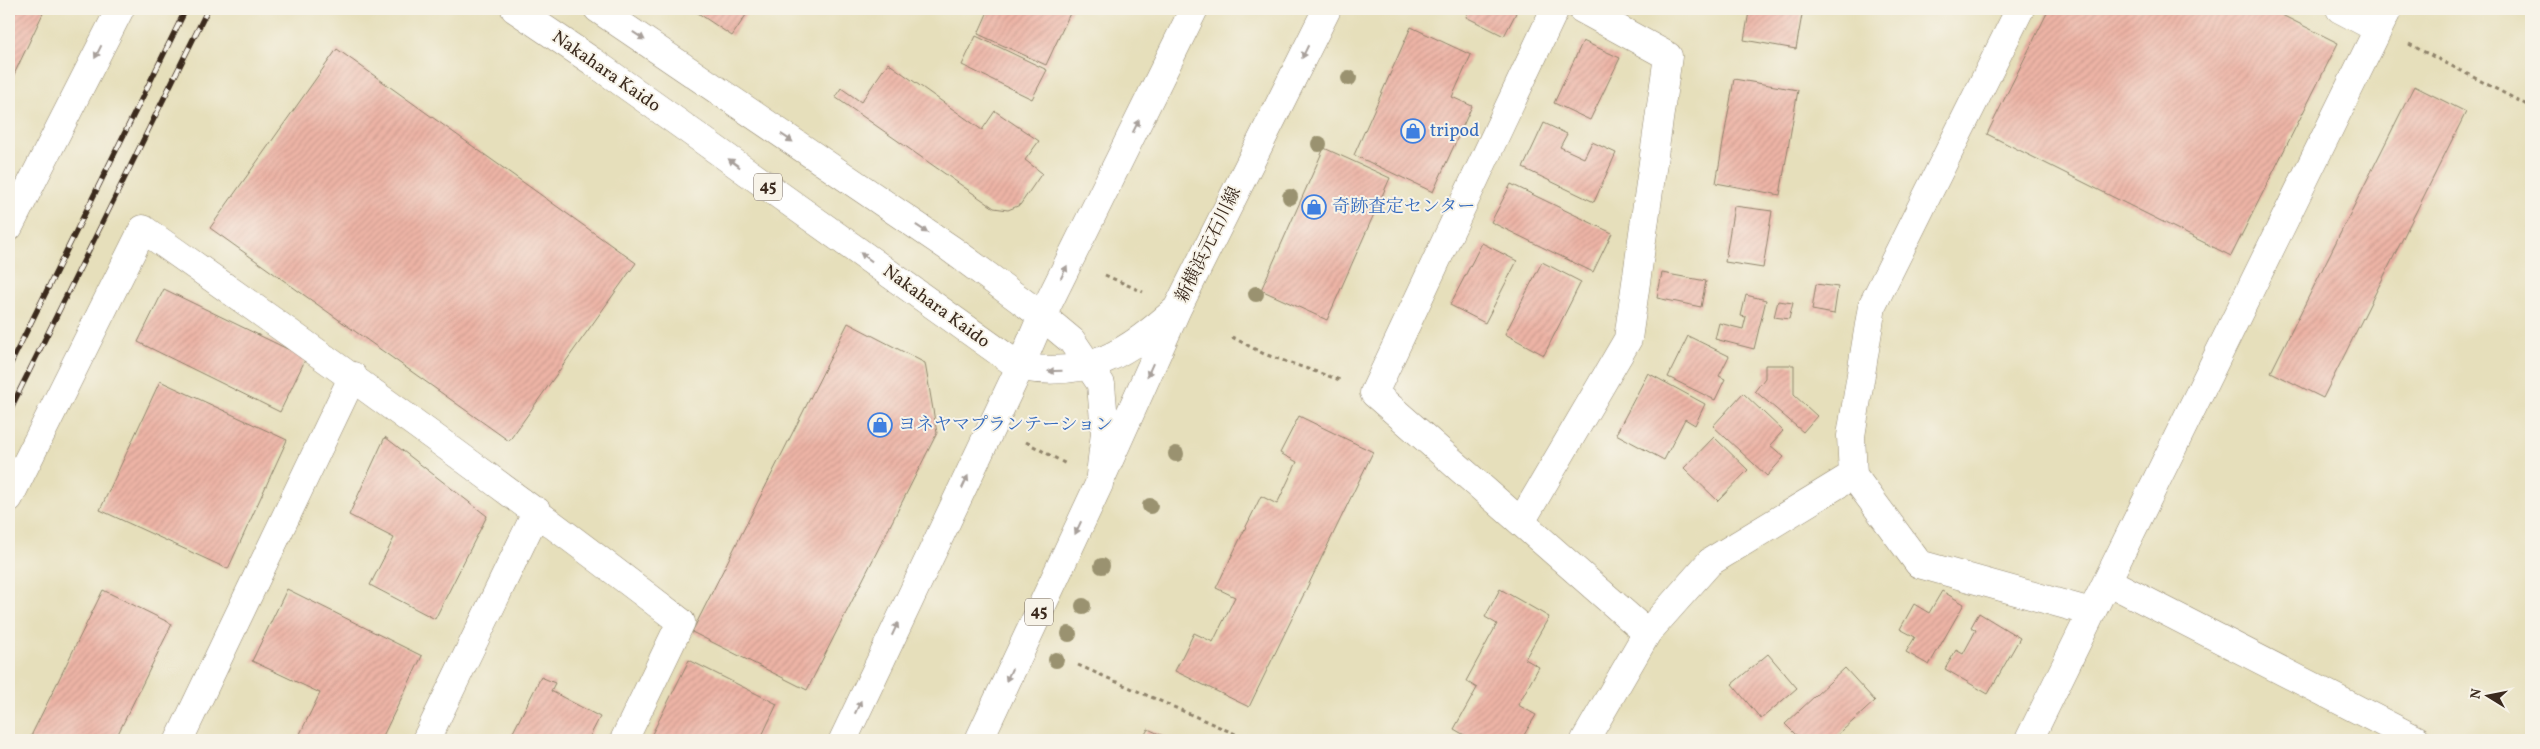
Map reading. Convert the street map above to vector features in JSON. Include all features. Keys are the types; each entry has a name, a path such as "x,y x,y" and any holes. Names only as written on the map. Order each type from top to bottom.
{"street":[{"path":"9,227 120,9"},
{"name":"Nakahara Kaido","path":"515,9 592,61 1020,367"},
{"name":"45","path":"598,9 950,249 1042,316 1072,341 1101,384 1106,433 1098,484 978,740"},
{"path":"842,740 1020,367 1042,316 1194,9"},
{"name":"新横浜元石川線","path":"1098,484 1177,309 1327,9"},
{"path":"1555,9 1374,393 1647,633"},
{"path":"1521,522 1628,339 1668,56 1582,9"},
{"path":"2020,9 1872,306 1851,436 1853,475 1919,564 2091,612"},
{"path":"2029,740 2383,19 2340,9"},
{"path":"9,498 143,228 353,376 537,511 681,622 624,740"},
{"path":"1020,367 1044,371 1071,370 1118,355 1146,336 1177,309"},
{"path":"179,740 353,376"},
{"path":"1585,740 1647,633 1710,562 1853,475"},
{"path":"426,740 537,511"},
{"path":"2107,581 2417,740"}],"path":[{"path":"2383,19 2531,107"},
{"path":"1105,274 1148,294"},
{"path":"1232,337 1264,354 1348,383"},
{"path":"1026,442 1069,466"},
{"path":"1078,665 1249,740"}],"building":[{"path":"9,9 45,9 9,85"},
{"path":"692,9 750,9 732,36"},
{"path":"989,9 1072,9 1046,65 978,34"},
{"path":"1469,9 1509,9 1516,13 1504,36 1466,17"},
{"path":"1742,9 1803,9 1796,49 1744,40 1749,12 1742,11"},
{"path":"2049,9 2270,9 2338,43 2231,256 1987,134"},
{"name":"tripod","path":"1411,27 1471,55 1452,97 1472,106 1433,192 1354,155"},
{"path":"976,36 1047,70 1032,99 962,65"},
{"path":"1583,41 1620,58 1590,120 1554,103"},
{"path":"337,49 636,263 509,441 210,228"},
{"path":"888,63 982,130 995,111 1039,141 1025,160 1042,173 1020,205 1008,210 994,208 835,97 841,88 861,102"},
{"path":"1734,79 1798,90 1780,195 1716,183"},
{"path":"2414,86 2466,112 2323,398 2271,372"},
{"path":"1544,123 1567,134 1560,147 1584,158 1592,142 1616,153 1594,202 1523,168"},
{"path":"1324,148 1390,178 1327,320 1261,290"},
{"path":"1511,184 1612,233 1593,272 1491,222"},
{"path":"1734,206 1772,211 1763,268 1725,262"},
{"path":"1482,243 1517,261 1485,323 1450,305"},
{"path":"1542,262 1581,282 1544,355 1505,334"},
{"path":"1662,273 1706,281 1701,307 1657,298"},
{"path":"1816,284 1838,287 1834,314 1812,310"},
{"path":"164,289 306,358 280,412 138,342"},
{"path":"1746,295 1766,300 1754,349 1715,339 1719,323 1743,329 1746,317 1741,316"},
{"path":"1778,301 1793,303 1789,319 1774,317"},
{"path":"848,323 925,363 937,433 807,690 692,632"},
{"path":"1688,336 1729,356 1719,376 1725,379 1715,400 1668,377"},
{"path":"1765,365 1794,365 1794,395 1817,416 1803,432 1755,391 1765,378"},
{"path":"1648,373 1705,404 1695,425 1685,419 1664,460 1616,434"},
{"path":"160,381 287,440 228,569 100,510"},
{"path":"1743,393 1783,431 1770,445 1784,457 1767,476 1713,426"},
{"path":"1299,416 1373,452 1249,707 1175,671 1194,633 1213,642 1235,597 1216,588 1261,496 1277,504 1297,462 1280,453"},
{"path":"385,437 487,516 435,619 370,585 394,538 349,515"},
{"path":"1714,437 1748,470 1718,501 1684,468"},
{"path":"287,589 422,656 381,740 297,740 320,693 252,661"},
{"path":"1500,589 1549,617 1525,659 1539,667 1518,705 1536,715 1521,740 1473,740 1454,729 1477,688 1466,681 1497,624 1485,617"},
{"path":"103,590 172,624 115,740 29,740"},
{"path":"1942,591 1964,604 1929,665 1906,652 1915,637 1900,629 1914,604 1929,613"},
{"path":"1979,613 2020,638 1988,694 1945,669 1956,650 1963,654 1976,630 1971,627"},
{"path":"1768,654 1797,688 1761,719 1732,684"},
{"path":"689,660 777,704 760,740 649,740"},
{"path":"1845,668 1875,701 1832,740 1801,740 1785,724"},
{"path":"541,677 555,683 551,691 600,717 588,740 509,740"},
{"path":"1148,729 1172,740 1142,740"}],"railway":[{"path":"9,367 186,9"},
{"path":"9,412 208,9"}],"place":[{"name":"tripod","path":"1413,131"},
{"name":"奇跡査定センター","path":"1314,207"},
{"name":"ヨネヤマプランテーション","path":"880,425"}]}
